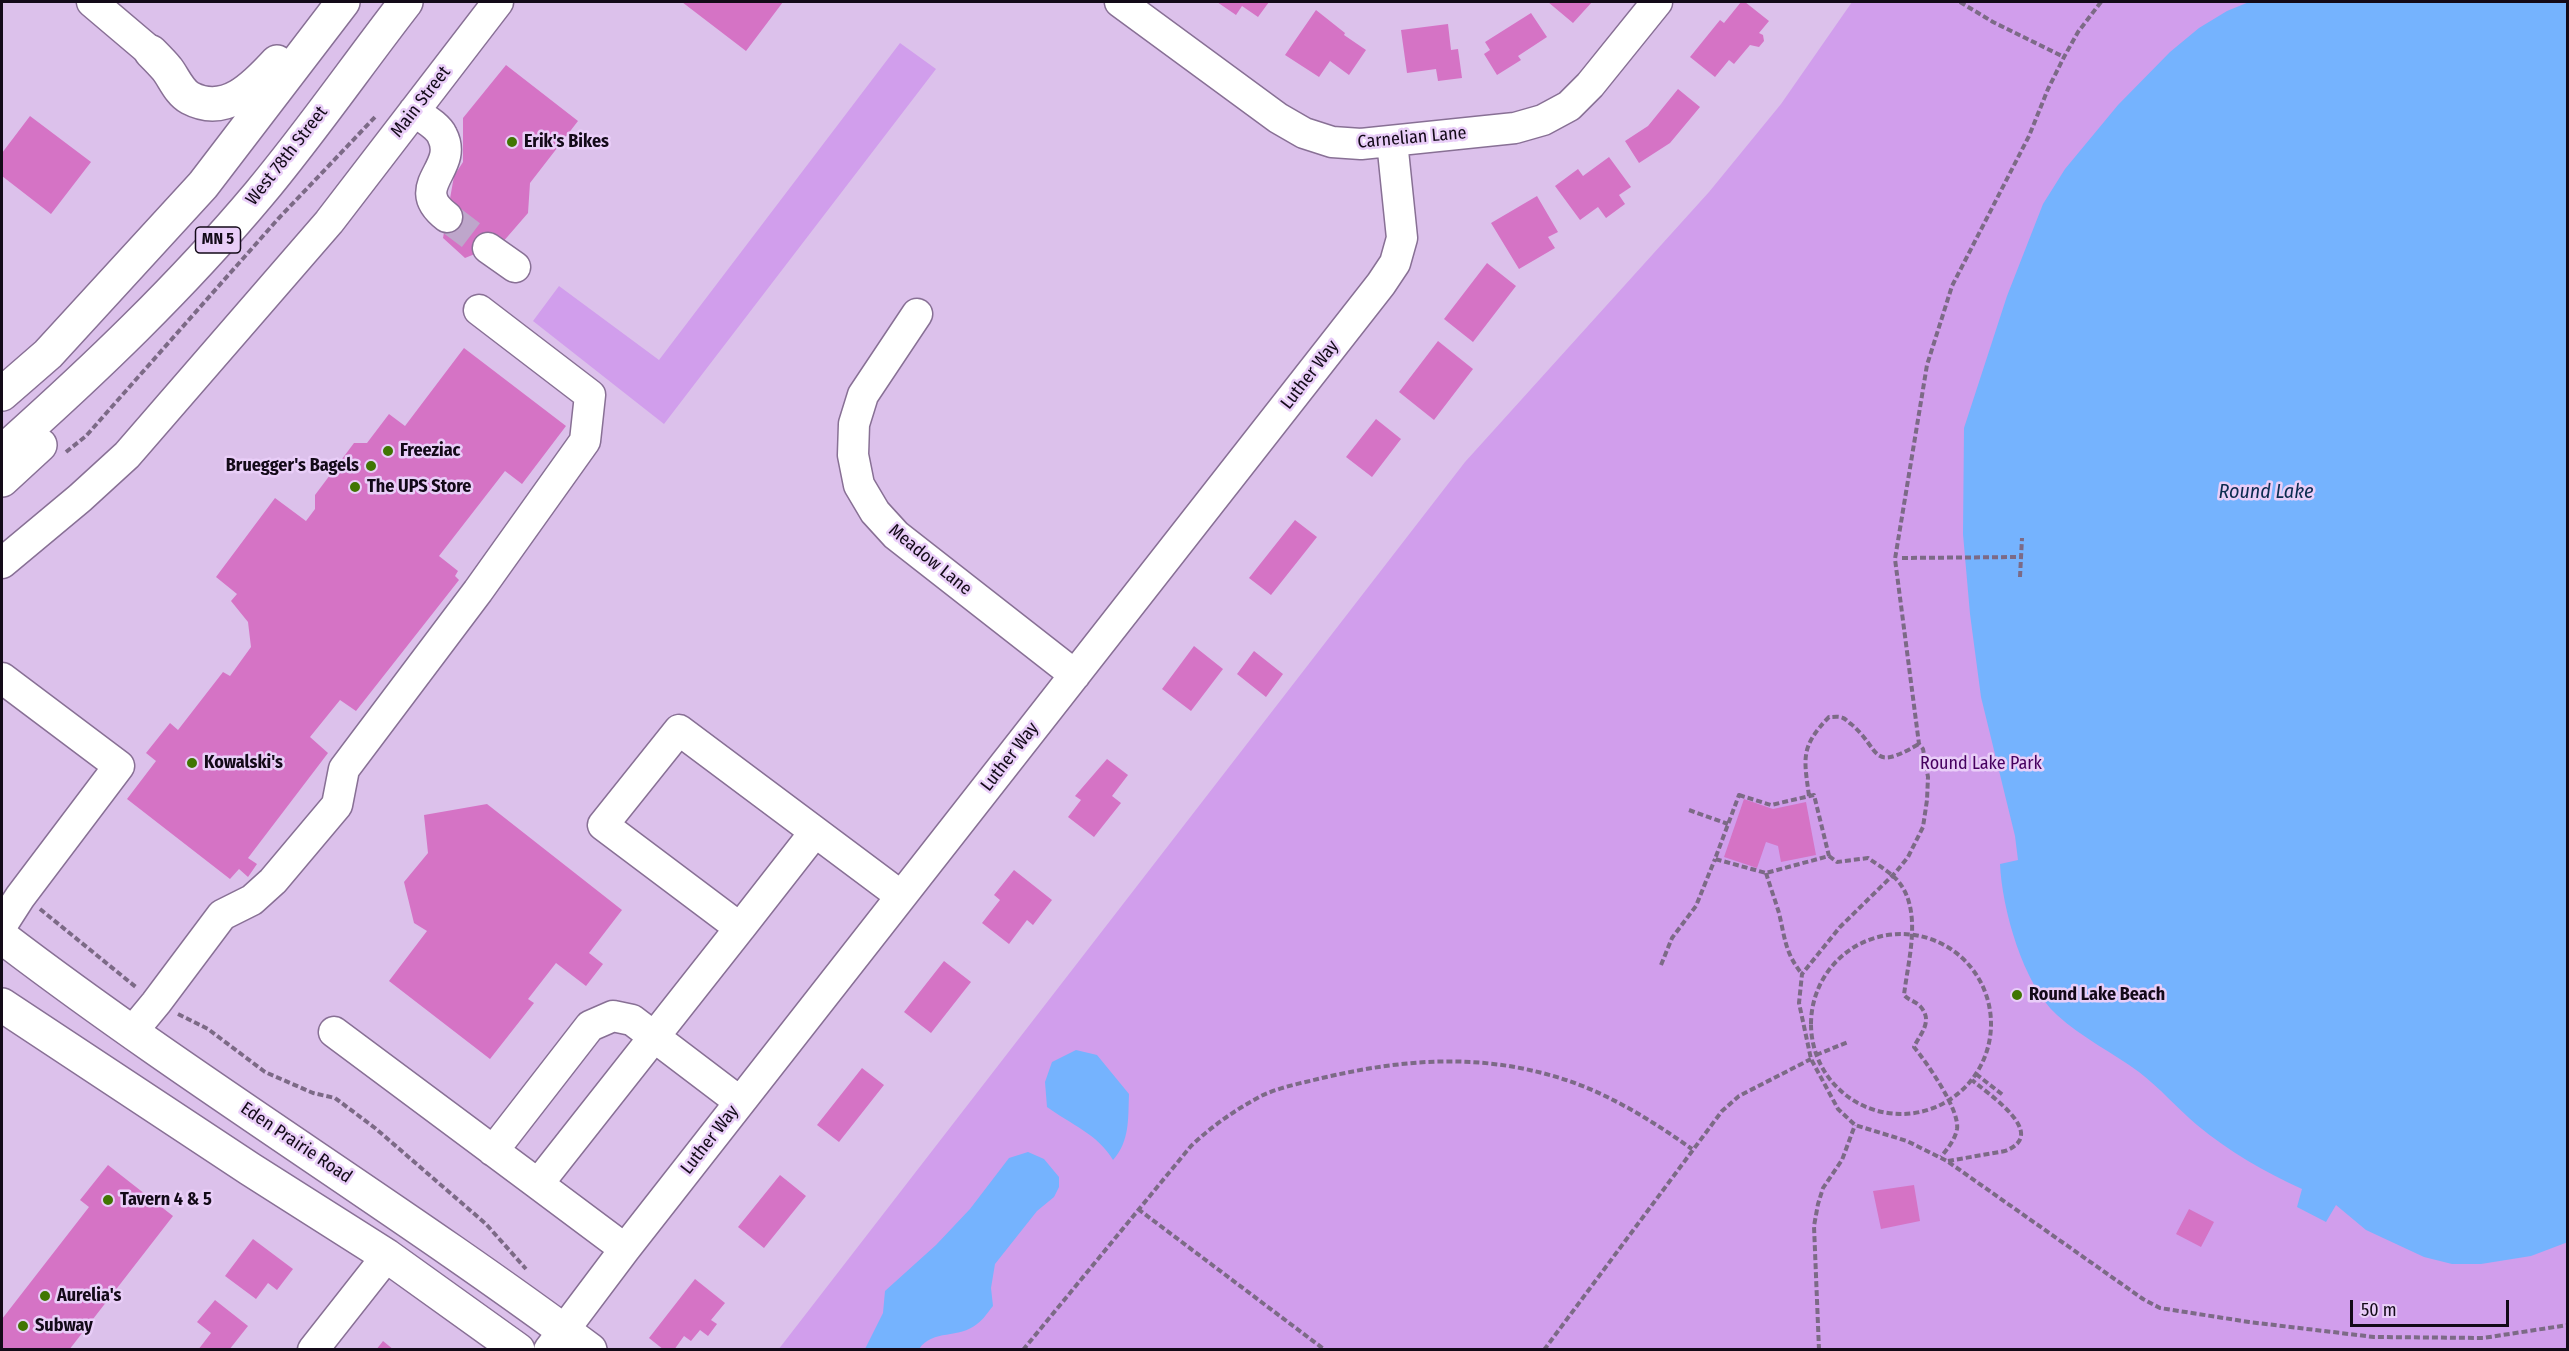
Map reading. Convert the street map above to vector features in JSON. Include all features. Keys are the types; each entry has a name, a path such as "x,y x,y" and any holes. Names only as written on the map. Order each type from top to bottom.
{"main road":[{"path":"151,52 189,98 221,103 237,98 253,88 281,57 324,2"},
{"name":"MN 5","path":"2,394 48,354 202,186 343,2"},
{"name":"West 78th Street","path":"2,452 91,372 179,284 260,193 406,2"},
{"path":"2,368 115,257 202,186"},
{"path":"2,480 60,426 179,284"},
{"name":"Eden Prairie Road","path":"2,937 132,1032 375,1197 568,1343"},
{"path":"2,1005 387,1256 518,1350"}],"street":[{"path":"92,2 151,52"},
{"name":"Main Street","path":"2,562 80,498 127,454 344,202 498,2"},
{"name":"Carnelian Lane","path":"1120,2 1278,118 1304,132 1332,142 1361,144 1515,128 1543,120 1569,106 1590,85 1657,2"},
{"path":"414,111 442,134 446,152 442,166 432,181 430,193 433,207 447,217"},
{"name":"Luther Way","path":"568,1343 625,1249 1360,312 1395,263 1402,238 1392,141"},
{"path":"488,248 514,267"},
{"path":"132,1032 222,915 252,900 273,881 336,805 344,769 471,601 585,441 590,395 479,310"},
{"name":"Meadow Lane","path":"917,314 863,394 854,424 853,455 859,485 874,512 896,535 1075,675"},
{"path":"2,678 119,766 20,897 2,925"},
{"path":"740,928 603,825 679,730 901,896"},
{"path":"538,1184 815,832"},
{"path":"493,1151 591,1026 614,1016 633,1020 655,1035 740,1102"},
{"path":"333,1032 625,1249"},
{"path":"313,1350 387,1256"}],"path":[{"path":"1960,2 1993,22 2064,57"},
{"path":"2102,2 2078,32 2064,57 2048,89 2030,136 1952,286 1927,365 1895,559 1919,744 1923,749 1928,777 1923,827 1908,857 1893,876 1840,927 1802,974 1799,1003 1811,1059 1838,1108 1855,1125 1907,1141 1941,1157 2160,1308 2249,1322 2384,1337 2483,1338 2568,1325"},
{"path":"61,457 86,436 278,219 381,110"},
{"path":"2020,577 2022,538"},
{"path":"1902,558 2021,557"},
{"path":"1809,796 1806,747 1816,729 1829,717 1843,718 1857,729 1873,753 1887,758 1902,754 1919,744"},
{"path":"1660,964 1675,932 1696,906 1739,795 1771,804 1814,795 1829,856 1837,862 1868,858 1893,876 1905,894 1910,909 1912,934 1904,995 1922,1008 1926,1019 1924,1033 1914,1047 1949,1101 1956,1116 1957,1131 1941,1157"},
{"path":"1689,810 1728,824"},
{"path":"1715,859 1766,873 1829,856"},
{"path":"1766,873 1779,913 1787,950 1802,974"},
{"path":"20,897 45,912 77,941 156,1003 208,1029 264,1072 313,1093 335,1098 375,1128 486,1224 532,1275"},
{"path":"1886,934 1926,936 1951,948 1971,966 1985,990 1991,1017 1991,1031 1984,1058 1972,1080 1949,1101 1934,1108 1911,1113 1888,1113 1866,1107 1838,1089 1826,1074 1816,1054 1811,1029 1812,1005 1822,980 1829,968 1849,950 1872,938 1886,934"},
{"path":"1816,1054 1848,1042"},
{"path":"1544,1350 1722,1111 1739,1096 1811,1059"},
{"path":"1023,1350 1191,1146 1214,1124 1263,1095 1349,1072 1413,1063 1457,1060 1529,1069 1563,1079 1639,1113 1692,1149"},
{"path":"1976,1074 2003,1095"},
{"path":"1947,1161 2004,1151 2012,1148 2020,1139 2021,1129 2016,1119 1972,1080"},
{"path":"1819,1350 1814,1226 1823,1188 1842,1160 1855,1125"},
{"path":"1138,1209 1325,1350"}],"green space":[{"name":"Round Lake Park","path":"1852,2 2567,2 2567,1349 778,1350 1465,462 1709,192 1781,104"},
{"path":"900,43 936,69 664,424 533,321 559,286 659,360"}],"water":[{"name":"Round Lake","path":"2249,2 2567,2 2568,1242 2531,1256 2481,1264 2452,1264 2424,1257 2366,1230 2336,1205 2326,1222 2297,1207 2302,1189 2221,1144 2139,1072 2057,1015 2034,985 2016,945 2005,902 2000,864 2018,860 2015,836 1981,697 1970,614 1963,534 1964,428 2007,296 2043,204 2065,169 2118,105 2170,52 2199,28 2227,11"},
{"path":"1076,1050 1097,1055 1129,1094 1125,1137 1119,1153 1113,1160 1092,1136 1047,1107 1045,1082 1052,1062"},
{"path":"1028,1152 1044,1159 1059,1177 1059,1187 1054,1197 1037,1211 995,1264 991,1288 993,1306 985,1316 970,1329 931,1339 919,1349 865,1349 883,1313 885,1291 936,1245 970,1209 1009,1158"}],"building":[{"path":"682,2 783,2 746,51"},
{"path":"1217,2 1269,2 1258,17 1242,6 1236,15"},
{"path":"1548,2 1592,2 1573,23"},
{"path":"1741,2 1745,2 1769,21 1759,33 1763,35 1764,41 1759,47 1750,45 1734,64 1729,60 1715,77 1690,57 1720,20 1724,23"},
{"path":"1316,10 1345,33 1344,35 1366,50 1349,75 1330,61 1319,77 1285,55"},
{"path":"1531,13 1547,37 1518,56 1521,60 1497,75 1484,54 1490,50 1485,42"},
{"path":"1448,24 1451,50 1458,49 1462,78 1438,81 1436,69 1407,73 1401,30"},
{"name":"Erik's Bikes","path":"506,65 578,121 530,183 528,213 502,243 465,258 443,238 454,176 463,162 463,118"},
{"path":"1678,89 1700,107 1670,143 1639,163 1625,141 1648,126"},
{"path":"30,116 91,162 51,214 2,176 2,153"},
{"path":"1609,157 1631,187 1619,195 1625,204 1606,218 1598,207 1580,220 1555,186 1578,169 1583,176"},
{"path":"1537,196 1558,232 1548,237 1555,248 1519,269 1491,223"},
{"path":"1487,263 1516,286 1473,342 1444,319"},
{"path":"1438,341 1473,369 1434,420 1399,392"},
{"path":"464,348 566,426 522,484 505,471 439,556 458,571 455,576 459,580 356,711 340,700 310,737 328,753 248,858 257,864 248,877 239,869 230,879 127,799 156,761 146,753 170,723 178,730 223,672 230,676 251,647 248,622 231,601 237,594 216,577 275,498 306,521 315,509 315,495 354,443 367,443 389,414 405,426"},
{"path":"1376,419 1401,439 1372,477 1346,457"},
{"path":"1295,520 1317,537 1271,595 1249,578"},
{"path":"1194,646 1223,669 1191,711 1162,689"},
{"path":"1254,651 1283,674 1266,697 1237,674"},
{"path":"1107,759 1128,775 1112,796 1121,803 1094,837 1068,817 1081,800 1075,796"},
{"path":"1744,799 1773,809 1806,802 1816,855 1781,862 1778,846 1766,842 1757,868 1724,857"},
{"path":"487,804 622,910 589,953 603,964 586,986 556,963 528,999 534,1003 490,1059 389,981 427,931 414,923 404,882 428,853 424,815"},
{"path":"1014,870 1052,900 1033,925 1027,920 1009,944 982,923 1000,900 994,895"},
{"path":"944,961 971,982 931,1033 904,1012"},
{"path":"862,1068 884,1085 839,1142 817,1125"},
{"path":"108,1165 173,1216 69,1350 2,1350 2,1319 89,1207 80,1200"},
{"path":"780,1175 806,1196 764,1248 738,1227"},
{"path":"1914,1185 1920,1221 1881,1229 1873,1191"},
{"path":"2189,1209 2214,1222 2201,1247 2176,1234"},
{"path":"253,1239 293,1269 277,1290 268,1283 256,1299 225,1276"},
{"path":"695,1279 725,1303 711,1320 717,1324 708,1336 700,1330 691,1341 684,1336 674,1350 664,1350 649,1338"},
{"path":"215,1300 248,1326 229,1350 198,1350 211,1333 197,1322"},
{"path":"383,1341 394,1350 376,1350"}],"tunnel":[{"path":"447,217 488,248"}],"place":[{"name":"Erik's Bikes","path":"512,142"},
{"name":"Freeziac","path":"388,451"},
{"name":"Bruegger's Bagels","path":"371,466"},
{"name":"The UPS Store","path":"355,487"},
{"name":"Kowalski's","path":"192,763"},
{"name":"Round Lake Beach","path":"2017,995"},
{"name":"Tavern 4 & 5","path":"108,1200"},
{"name":"Aurelia's","path":"45,1296"},
{"name":"Subway","path":"23,1326"}]}
